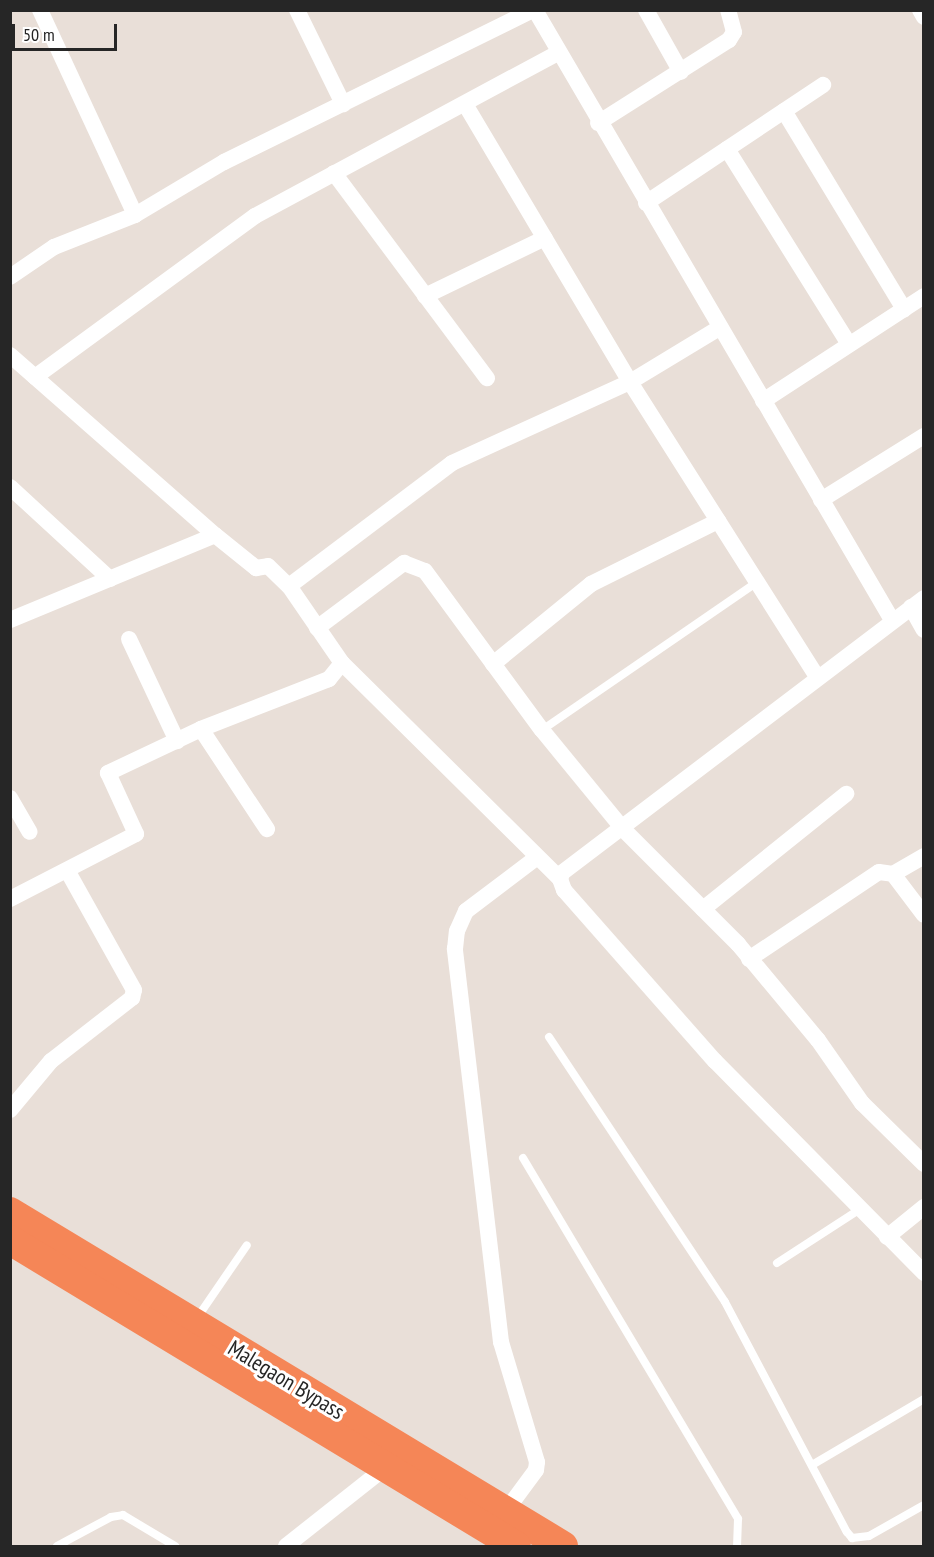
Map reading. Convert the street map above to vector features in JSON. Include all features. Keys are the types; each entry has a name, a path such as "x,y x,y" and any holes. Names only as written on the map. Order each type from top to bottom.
{"highway":[{"name":"Malegaon Bypass","path":"10,1212 505,1512 524,1537"},
{"name":"Malegaon Bypass","path":"10,1240 386,1467 524,1537 562,1546"}],"street":[{"path":"40,10 135,215"},
{"path":"297,10 343,104"},
{"path":"10,277 54,247 135,215 224,162 534,10 598,123 892,620"},
{"path":"646,10 681,72"},
{"path":"598,123 729,40 734,32 728,10"},
{"path":"920,10 924,17"},
{"path":"35,377 237,227 559,52"},
{"path":"646,203 823,84"},
{"path":"465,104 630,381 817,677"},
{"path":"784,111 904,309"},
{"path":"727,149 849,344"},
{"path":"334,173 487,378"},
{"path":"425,296 545,238"},
{"path":"763,401 924,296"},
{"path":"289,586 452,463 630,381 719,328"},
{"path":"10,355 215,535 256,568 268,566 289,586 342,663 536,858 560,879 564,890 715,1061 924,1273"},
{"path":"821,500 924,436"},
{"path":"10,487 110,579"},
{"path":"493,664 591,584 718,521"},
{"path":"10,620 215,535"},
{"path":"317,628 410,562 424,571 542,730 623,829 749,959 818,1040 862,1103 924,1164"},
{"path":"560,879 562,873 623,829 917,602 924,630"},
{"path":"129,639 177,741"},
{"path":"10,899 136,834 108,773 201,729 329,679 342,663"},
{"path":"201,729 267,829"},
{"path":"703,909 846,794"},
{"path":"10,798 30,832"},
{"path":"749,959 879,872 893,874 924,856"},
{"path":"505,1512 536,1470 537,1462 501,1342 455,949 457,931 466,911 536,858"},
{"path":"10,1110 58,1054 132,998 131,982 67,870"},
{"path":"893,874 924,915"},
{"path":"887,1237 924,1207"},
{"path":"286,1546 386,1467"}],"lane":[{"path":"542,730 757,582"},
{"path":"549,1037 725,1302 852,1538 870,1536 924,1505"},
{"path":"524,1158 738,1519 737,1546"},
{"path":"777,1263 860,1209"},
{"path":"193,1323 247,1245"},
{"path":"812,1465 924,1398"},
{"path":"57,1546 111,1517 123,1515 175,1546"}]}
